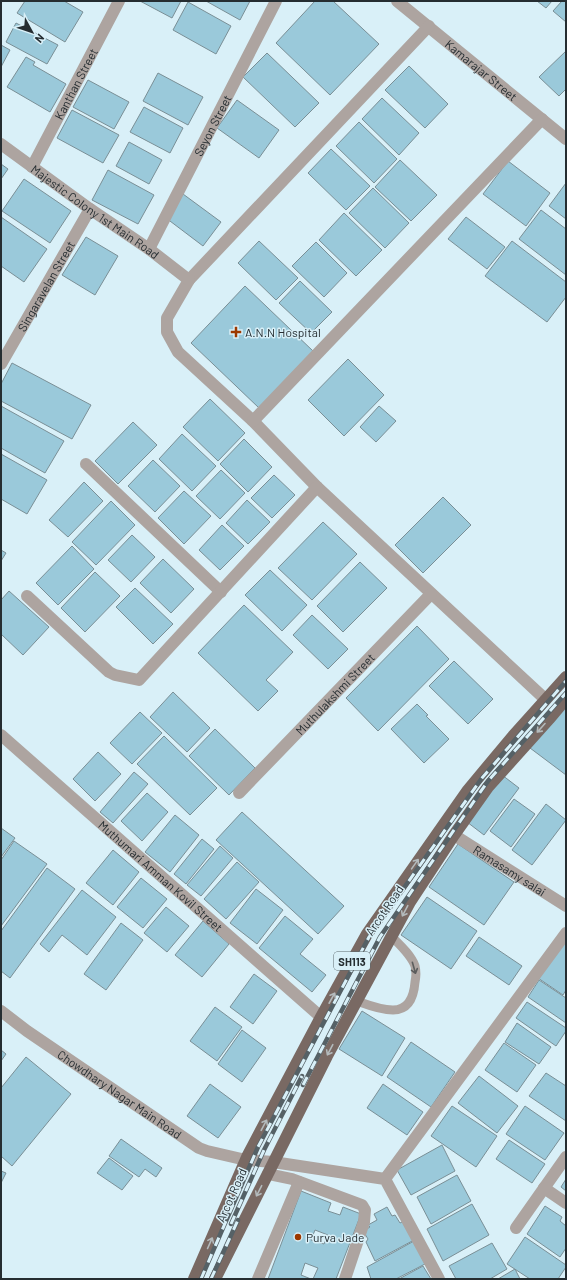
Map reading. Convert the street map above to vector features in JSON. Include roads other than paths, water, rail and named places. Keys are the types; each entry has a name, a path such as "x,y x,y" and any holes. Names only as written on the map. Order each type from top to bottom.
{"main road":[{"name":"Arcot Road","path":"194,1279 246,1160 321,1017 367,934 473,784 545,699 566,677"},
{"name":"Arcot Road","path":"216,1279 327,1056 410,902 488,787 566,699"}],"street":[{"name":"Kanthan Street","path":"32,167 119,1"},
{"name":"Seyon Street","path":"149,249 276,1"},
{"name":"Kamarajar Street","path":"397,1 566,139"},
{"path":"429,26 189,280 167,318 167,332 178,352 253,421 317,487 545,699"},
{"path":"253,421 542,119"},
{"name":"Majestic Colony 1st Main Road","path":"1,144 90,209 149,249 189,280"},
{"name":"Singaravelan Street","path":"1,364 90,209"},
{"path":"86,464 221,592"},
{"path":"27,596 109,672 115,675 139,680 317,487"},
{"name":"Muthulakshmi Street","path":"239,793 431,594"},
{"name":"Muthumari Amman Kovil Street","path":"1,735 321,1017"},
{"name":"Ramasamy salai","path":"454,835 566,906"},
{"path":"439,1279 385,1179 566,933"},
{"name":"Chowdhary Nagar Main Road","path":"1,1011 27,1031 199,1148 246,1160 274,1162 385,1179"},
{"path":"516,1228 566,1157"},
{"path":"268,1174 298,1182 362,1205 365,1210 364,1222 345,1279"},
{"path":"258,1279 298,1182"},
{"path":"544,1188 566,1203"}],"lane":[{"path":"357,1001 382,1009 394,1011 406,1006 414,995 416,977 415,966 403,948 392,937"}],"railway":[{"path":"201,1279 258,1147 369,937 482,778 566,681"},
{"path":"303,1085 380,937 488,781 566,693"},
{"path":"231,1224 264,1150 302,1076"},
{"path":"211,1279 238,1220"}],"place":[{"name":"A.N.N Hospital","path":"236,332"},
{"name":"Purva Jade","path":"298,1237"}]}
